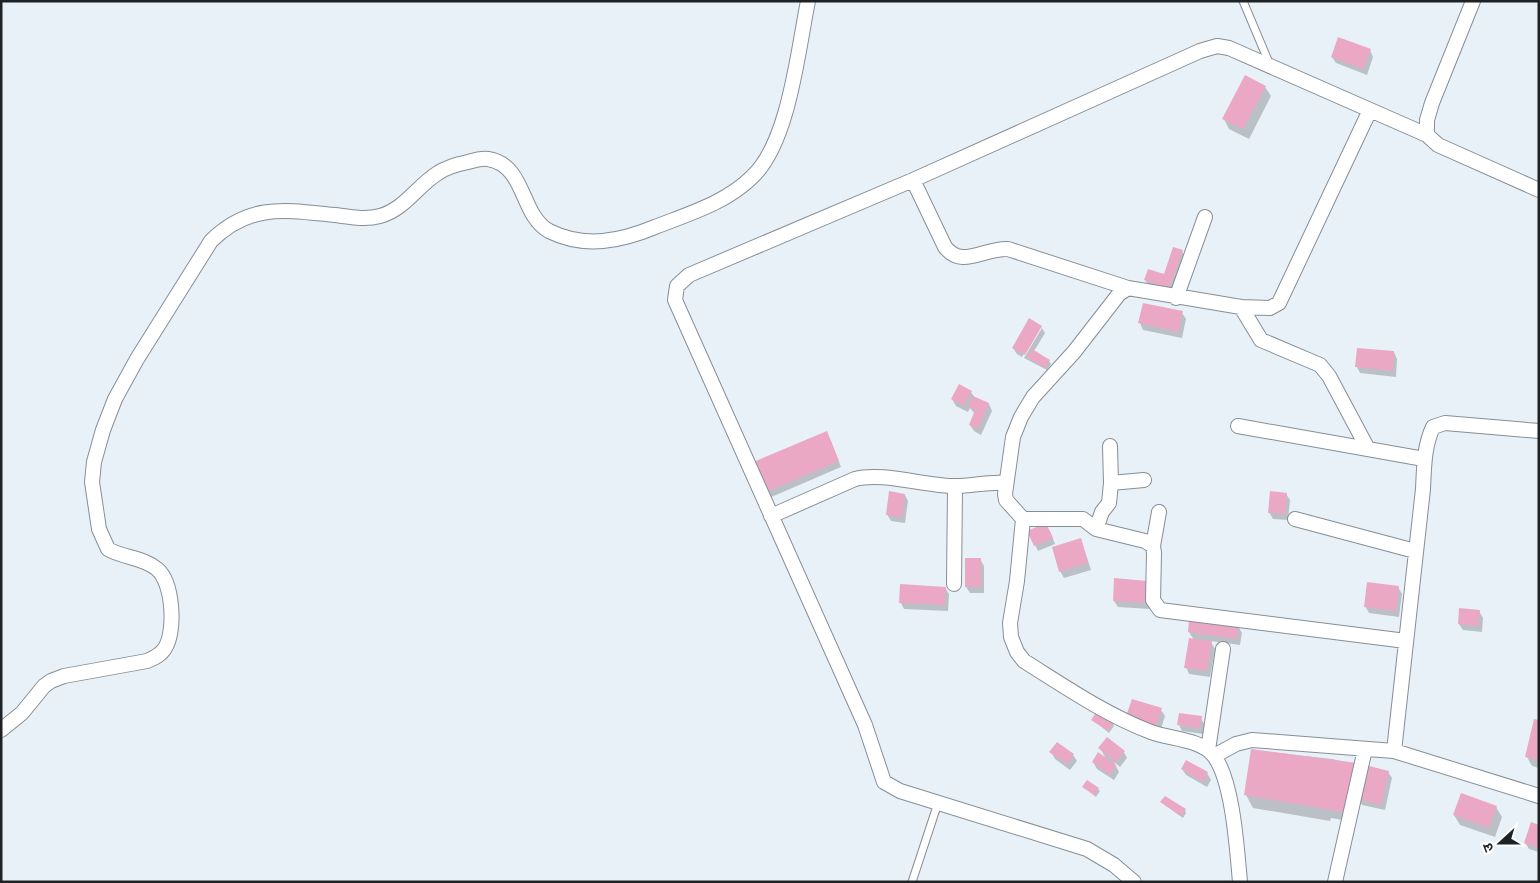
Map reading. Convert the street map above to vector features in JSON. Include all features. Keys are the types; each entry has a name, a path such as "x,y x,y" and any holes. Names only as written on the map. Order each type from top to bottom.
{"street":[{"path":"1,730 22,713 44,686 51,681 64,676 147,661 157,657 168,642 172,627 168,588 164,577 150,563 108,548 99,528 92,471 99,444 115,399 136,359 210,241 237,220 266,210 363,218 382,216 400,206 438,173 466,162 490,159 506,167 516,178 539,222 548,230 592,242 615,240 634,235 729,195 753,177 763,165 778,136 788,100 808,1"},
{"path":"1428,135 1427,120 1432,103 1472,2"},
{"path":"1134,882 1114,864 1088,849 900,791 884,782 865,725 675,300 677,286 689,275 913,180 1200,51 1217,46 1228,48 1270,65 1428,135 1438,145 1539,190"},
{"path":"913,180 945,246 952,256 960,258 996,249 1008,249 1128,288 1137,288 1176,298 1241,307 1270,308 1279,303 1370,110"},
{"path":"1176,298 1205,217"},
{"path":"1128,288 1119,294 1074,352 1033,397 1013,437 1006,483 1006,500 1023,519 1083,519 1096,529 1145,541 1153,546"},
{"path":"1241,307 1261,340 1320,365 1329,376 1368,449"},
{"path":"1394,751 1423,489 1424,459 1430,433 1433,427 1438,424 1539,431"},
{"path":"1238,426 1424,459"},
{"path":"1096,529 1102,512 1109,503 1111,483 1110,446"},
{"path":"771,516 855,479 866,476 923,485 955,486 992,481 1006,483"},
{"path":"1111,483 1144,480"},
{"path":"954,584 955,486"},
{"path":"1159,512 1153,546 1152,600 1160,610 1406,641"},
{"path":"1023,519 1010,623 1011,637 1017,652 1032,666 1130,723 1211,753 1252,740 1394,751 1539,796"},
{"path":"1295,519 1415,551"},
{"path":"1223,649 1211,753 1226,782 1240,882"},
{"path":"1335,882 1364,749"}],"lane":[{"path":"1243,1 1270,65"},
{"path":"912,882 938,803"}],"building":[{"path":"1338,37 1371,49 1363,69 1331,57"},
{"path":"1245,75 1266,86 1243,129 1222,119"},
{"path":"1173,247 1183,250 1169,289 1144,280 1148,269 1164,274"},
{"path":"1143,303 1183,311 1178,332 1138,323"},
{"path":"1029,318 1042,326 1025,355 1012,348"},
{"path":"1357,348 1394,351 1393,371 1355,367"},
{"path":"1032,349 1050,360 1045,368 1027,357"},
{"path":"959,384 972,391 964,406 951,399"},
{"path":"973,396 989,403 978,429 969,425 975,410 968,407"},
{"path":"827,431 839,461 764,493 751,463"},
{"path":"889,491 905,494 902,517 886,515"},
{"path":"1270,491 1287,493 1285,514 1268,513"},
{"path":"1046,523 1053,538 1034,546 1027,531"},
{"path":"1081,538 1088,563 1059,572 1052,547"},
{"path":"965,558 981,558 981,587 965,587"},
{"path":"1114,578 1148,581 1146,603 1113,601"},
{"path":"1367,582 1399,586 1396,611 1364,607"},
{"path":"900,584 946,587 945,605 899,603"},
{"path":"1459,608 1480,610 1478,626 1458,624"},
{"path":"1189,619 1239,625 1237,639 1188,632"},
{"path":"1189,638 1212,641 1207,671 1184,668"},
{"path":"1132,699 1162,708 1155,729 1125,719"},
{"path":"1097,711 1114,722 1108,731 1091,720"},
{"path":"1179,713 1202,716 1200,728 1177,725"},
{"path":"1534,719 1539,720 1539,760 1525,757"},
{"path":"1107,737 1125,751 1116,762 1098,748"},
{"path":"1057,742 1074,754 1067,764 1049,752"},
{"path":"1251,749 1357,763 1349,813 1244,795"},
{"path":"1098,752 1116,765 1110,775 1092,762"},
{"path":"1186,760 1208,772 1203,782 1181,769"},
{"path":"1365,765 1389,771 1381,805 1357,799"},
{"path":"1087,780 1099,788 1094,795 1082,787"},
{"path":"1461,793 1497,806 1489,828 1453,815"},
{"path":"1165,796 1186,809 1181,816 1160,802"},
{"path":"1531,822 1539,825 1539,848 1524,843"}]}
